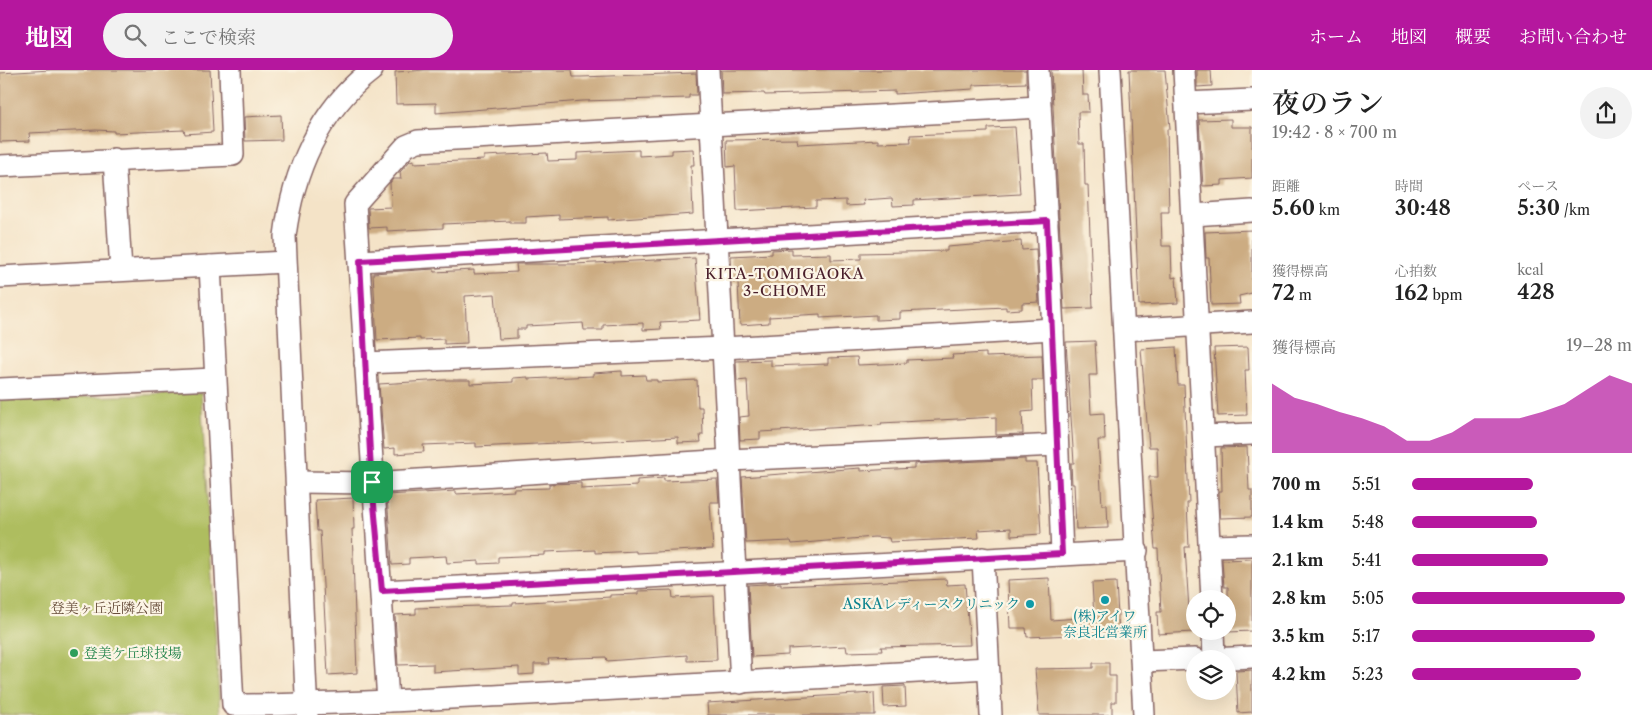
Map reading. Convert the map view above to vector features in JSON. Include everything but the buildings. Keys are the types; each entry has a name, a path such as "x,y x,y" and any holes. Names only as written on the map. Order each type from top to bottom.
{"street":[{"path":"0,166 233,155 230,70"},
{"path":"307,710 298,482 285,262 288,209 304,158 331,112 348,92 372,70"},
{"path":"708,70 741,683"},
{"path":"1038,70 1053,329 1062,554"},
{"path":"1110,70 1137,551 1144,715"},
{"path":"1184,70 1212,590"},
{"path":"1186,103 1252,100"},
{"path":"388,701 355,204 406,146 418,141 1040,107"},
{"path":"114,160 122,270"},
{"path":"1193,215 1252,212"},
{"path":"360,261 1047,221"},
{"path":"0,277 285,262"},
{"path":"210,266 214,379 233,705 307,710 388,701 988,668"},
{"path":"1124,330 1252,322"},
{"path":"365,363 724,348 1053,329"},
{"path":"0,389 214,379"},
{"path":"1204,436 1252,434"},
{"path":"298,482 372,482 729,460 1057,445"},
{"path":"1210,546 1252,545"},
{"path":"382,591 1137,551"},
{"path":"983,558 991,715"},
{"path":"1236,658 1252,657"},
{"path":"1142,661 1186,659"}],"green space":[{"name":"登美ヶ丘近隣公園","path":"201,393 220,715 0,715 0,400"}],"place":[{"name":"(株)アイワ 奈良北営業所","path":"1105,600"},
{"name":"ASKAレディースクリニック","path":"1030,604"},
{"name":"登美ケ丘球技場","path":"74,653"}],"district":[{"name":"KITA-TOMIGAOKA 3-CHOME","path":"785,282"}],"route":[{"path":"1047,221 1062,554 382,591 372,482 360,261 1047,221"}]}
